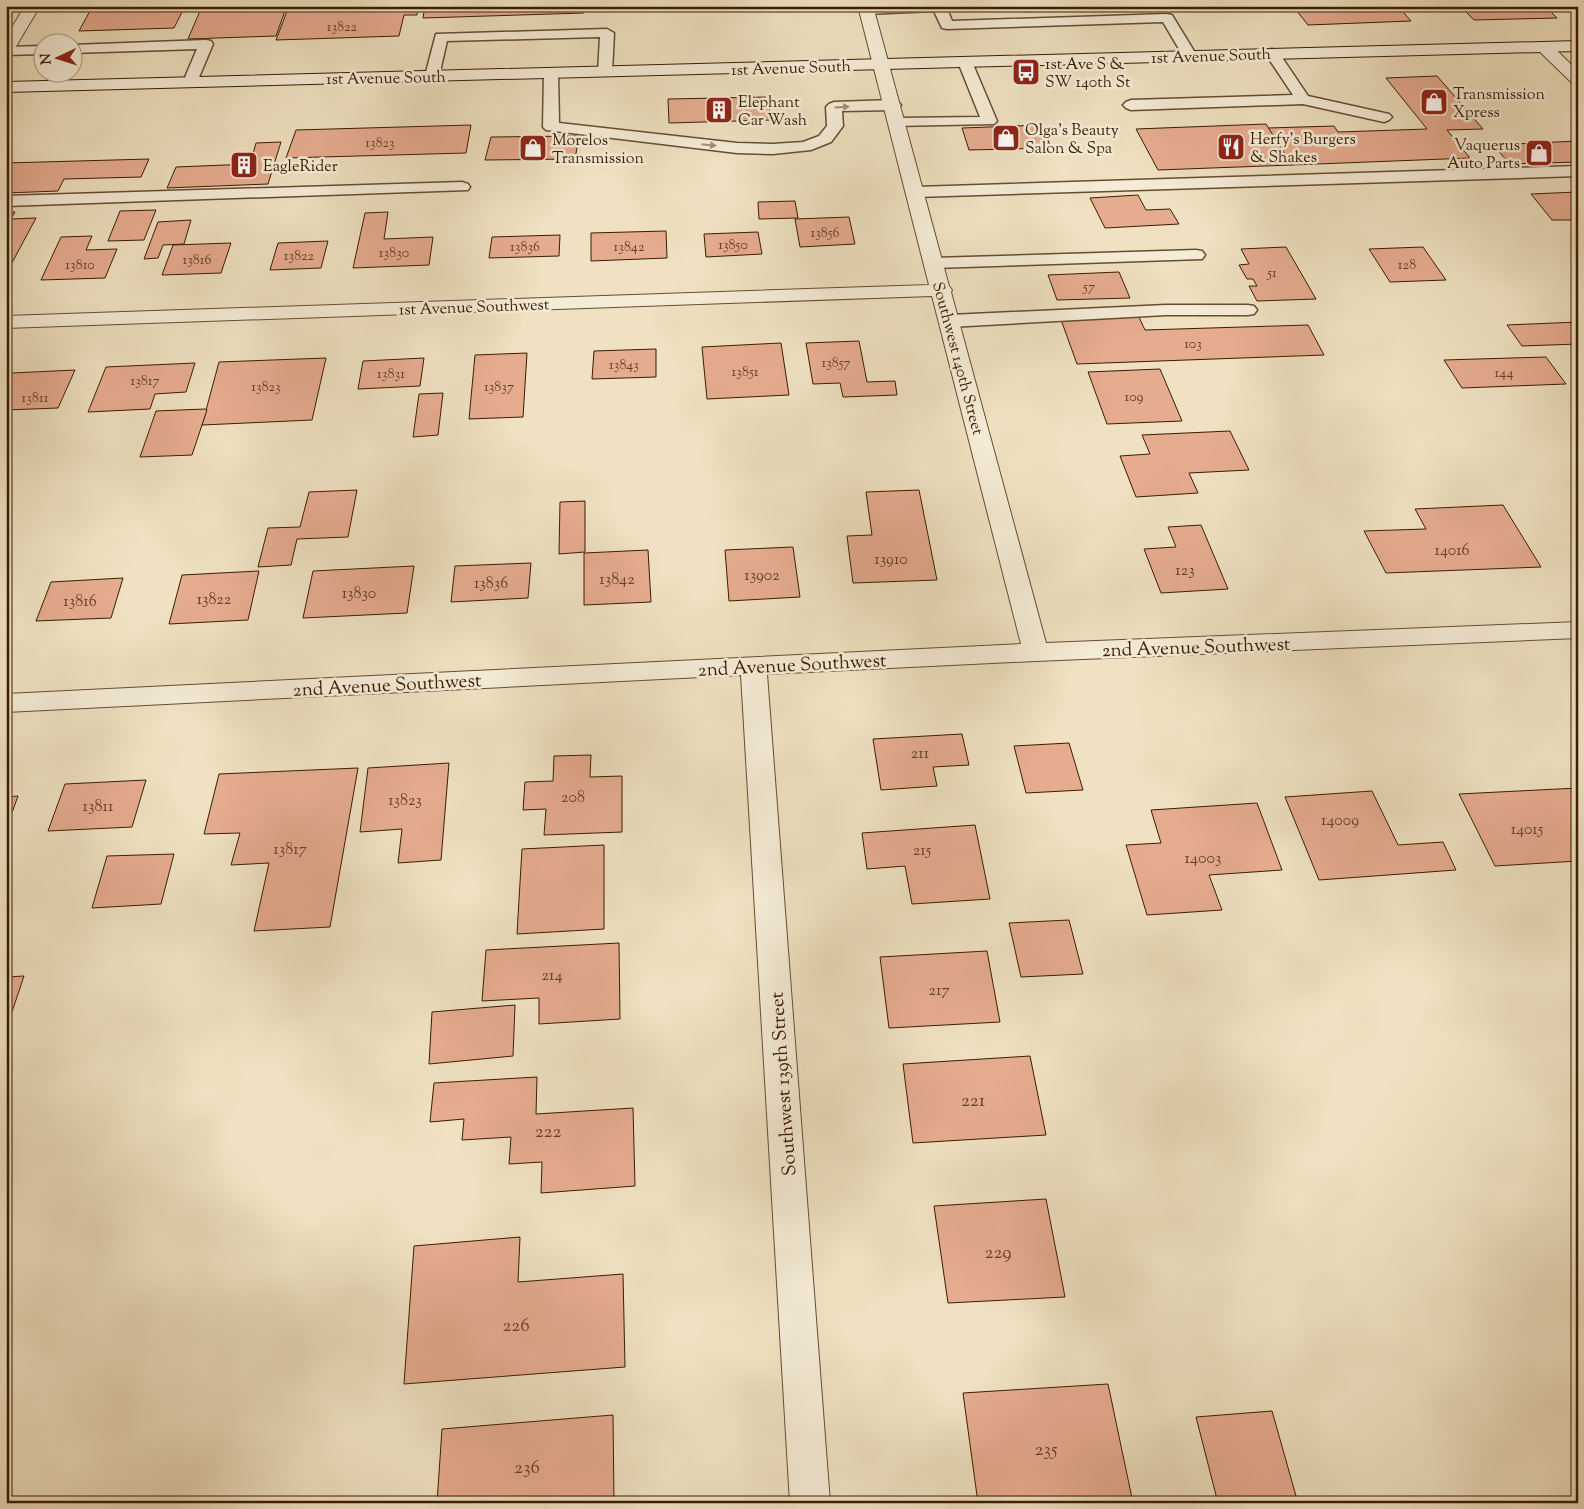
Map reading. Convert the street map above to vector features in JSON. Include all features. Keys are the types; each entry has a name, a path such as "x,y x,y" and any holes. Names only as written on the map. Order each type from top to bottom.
{"street":[{"path":"6,50 33,6"},
{"name":"Southwest 140th Street","path":"866,8 942,290 1036,652"},
{"path":"1544,46 1578,80"},
{"name":"1st Avenue South","path":"6,87 1577,46"},
{"name":"1st Avenue Southwest","path":"6,322 942,290"},
{"name":"2nd Avenue Southwest","path":"6,703 1036,652 1578,630"},
{"name":"Southwest 139th Street","path":"753,666 810,1503"}],"lane":[{"path":"866,8 940,7 947,25 1185,18"},
{"path":"1167,18 1190,56"},
{"path":"432,76 441,37 607,33 605,72"},
{"path":"82,48 206,44 190,82"},
{"path":"6,50 32,50"},
{"path":"1272,53 1303,99"},
{"path":"551,73 551,127 737,148 773,149 805,147 825,139 835,126 834,107 895,114 989,120 965,62"},
{"path":"1131,105 1303,99 1384,117"},
{"path":"916,192 1578,170"},
{"path":"6,200 462,187"},
{"path":"934,263 1196,255"},
{"path":"950,321 1166,310 1248,310"}],"building":[{"path":"114,6 185,6 174,28 79,31 91,9 113,9"},
{"path":"289,6 394,6 394,8 418,8 417,15 404,15 399,36 276,40"},
{"path":"425,6 585,6 584,13 423,18"},
{"path":"1021,6 1113,6 1115,9 1025,12"},
{"path":"1293,6 1398,6 1411,21 1308,25"},
{"path":"1460,6 1545,6 1557,18 1474,20"},
{"path":"286,8 276,36 188,39 200,11"},
{"path":"1437,76 1483,129 1447,130 1470,158 1292,165 1268,128 1334,126 1338,132 1427,129 1386,78"},
{"name":"Elephant Car Wash","path":"768,97 771,120 669,123 668,99"},
{"path":"1266,124 1292,165 1158,170 1136,129"},
{"path":"471,125 466,153 286,158 296,130"},
{"name":"Olga's Beauty Salon & Spa","path":"1042,125 1051,148 969,150 962,128"},
{"name":"Morelos Transmission","path":"579,136 575,159 485,160 491,137"},
{"name":"Vaquerus Auto Parts","path":"1578,141 1578,162 1510,164 1493,145"},
{"name":"EagleRider","path":"281,142 268,184 167,188 176,167 250,164 256,143"},
{"path":"149,159 141,177 64,179 58,191 6,193 6,163"},
{"path":"1577,192 1578,220 1552,220 1531,194"},
{"path":"1138,195 1146,210 1170,209 1179,224 1105,228 1090,198"},
{"path":"795,201 798,218 759,219 758,202"},
{"path":"156,210 144,240 108,241 120,211"},
{"path":"6,212 15,212 11,219 36,218 6,274"},
{"path":"388,212 384,239 433,237 429,265 353,268 365,213"},
{"path":"849,217 855,244 800,247 795,219"},
{"path":"191,220 184,244 163,245 158,258 144,259 158,222"},
{"path":"666,231 667,258 591,261 591,233"},
{"path":"758,232 762,254 706,257 704,234"},
{"path":"560,235 559,256 489,258 492,237"},
{"path":"92,236 86,250 117,249 105,278 41,280 61,237"},
{"path":"328,241 321,268 270,270 278,243"},
{"path":"231,243 221,273 162,275 173,245"},
{"path":"1286,247 1316,299 1257,301 1249,286 1257,286 1253,279 1247,279 1239,265 1249,264 1241,249"},
{"path":"1423,247 1446,280 1390,282 1369,249"},
{"path":"1119,272 1130,298 1057,300 1048,275"},
{"path":"1138,315 1145,330 1308,325 1324,355 1077,364 1060,317"},
{"path":"1578,322 1578,344 1522,346 1507,325"},
{"path":"859,341 867,382 895,381 897,395 843,397 840,383 813,384 806,343"},
{"path":"781,343 789,395 707,399 702,347"},
{"path":"656,349 656,377 592,379 594,351"},
{"path":"527,353 523,417 469,419 475,355"},
{"path":"1546,357 1566,384 1462,388 1444,360"},
{"path":"326,358 312,420 202,425 219,362"},
{"path":"424,358 420,386 358,389 363,361"},
{"path":"195,363 186,392 155,394 150,409 88,412 106,367"},
{"path":"1160,369 1182,421 1107,424 1088,372"},
{"path":"75,370 58,408 6,410 6,386 12,373"},
{"path":"443,393 438,435 413,437 419,394"},
{"path":"207,410 192,455 140,457 156,411"},
{"path":"1230,431 1249,470 1189,473 1198,493 1136,497 1120,456 1150,454 1142,435"},
{"path":"357,490 348,537 297,539 291,565 258,567 268,528 300,527 309,492"},
{"path":"919,490 937,580 853,583 847,536 872,535 866,492"},
{"path":"585,501 585,552 559,554 560,502"},
{"path":"1503,505 1541,567 1386,573 1364,531 1426,529 1415,509"},
{"path":"1201,525 1228,589 1161,593 1144,549 1176,547 1168,527"},
{"path":"793,547 800,597 729,601 725,550"},
{"path":"648,550 651,602 584,605 584,553"},
{"path":"531,563 528,598 451,602 455,566"},
{"path":"414,566 407,613 303,618 313,571"},
{"path":"259,571 248,620 169,624 182,575"},
{"path":"123,578 111,618 36,621 51,582"},
{"path":"962,734 969,765 933,767 937,786 881,790 873,739"},
{"path":"1069,743 1083,790 1026,793 1014,746"},
{"path":"591,755 590,777 622,776 622,832 544,835 546,809 523,810 525,782 553,781 554,756"},
{"path":"449,763 441,860 398,863 402,829 360,832 368,768"},
{"path":"358,768 330,927 254,931 269,863 231,865 240,833 204,834 219,774"},
{"path":"146,780 132,827 48,831 65,784"},
{"path":"1578,788 1578,861 1495,866 1459,794"},
{"path":"1372,791 1398,845 1443,842 1456,870 1319,880 1285,797"},
{"path":"18,796 6,829 6,797"},
{"path":"1257,803 1282,870 1209,875 1222,910 1147,915 1126,845 1161,843 1151,810"},
{"path":"975,825 990,899 912,904 905,866 867,869 862,833"},
{"path":"604,845 604,929 517,934 522,849"},
{"path":"174,854 161,904 92,908 107,856"},
{"path":"1069,920 1083,974 1021,977 1009,923"},
{"path":"619,943 620,1019 539,1024 539,998 482,1001 486,950"},
{"path":"987,951 1000,1022 889,1028 880,957"},
{"path":"24,976 8,1024 6,1024 6,977"},
{"path":"515,1005 513,1056 429,1064 432,1012"},
{"path":"1030,1056 1046,1135 913,1143 903,1064"},
{"path":"537,1077 536,1114 633,1108 635,1186 541,1193 542,1162 509,1164 511,1137 462,1140 464,1119 430,1122 434,1083"},
{"path":"1046,1199 1065,1297 948,1303 934,1206"},
{"path":"520,1237 518,1282 623,1274 625,1367 404,1384 414,1246"},
{"path":"1108,1384 1133,1503 978,1503 963,1393"},
{"path":"1272,1411 1298,1503 1218,1503 1196,1417"},
{"path":"613,1415 614,1503 437,1503 442,1429"}],"place":[{"name":"1st Ave S & SW 140th St","path":"1026,72"},
{"name":"Transmission Xpress","path":"1434,102"},
{"name":"Elephant Car Wash","path":"719,110"},
{"name":"Olga's Beauty Salon & Spa","path":"1006,138"},
{"name":"Herfy's Burgers & Shakes","path":"1231,147"},
{"name":"Morelos Transmission","path":"533,148"},
{"name":"Vaquerus Auto Parts","path":"1539,153"},
{"name":"EagleRider","path":"244,165"}]}
